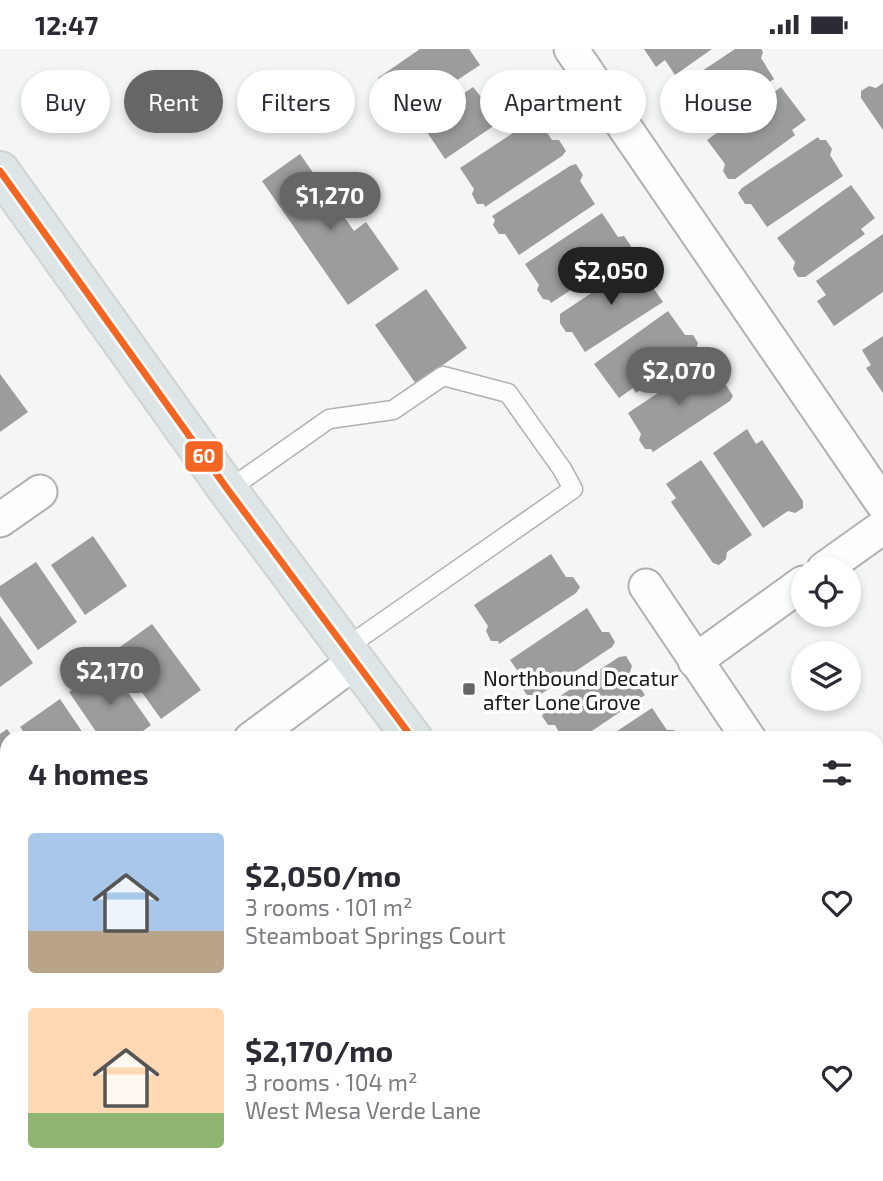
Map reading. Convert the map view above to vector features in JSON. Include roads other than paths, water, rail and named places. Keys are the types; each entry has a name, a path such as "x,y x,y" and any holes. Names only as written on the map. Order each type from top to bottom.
{"main road":[{"path":"0,171 228,490 407,731"}],"street":[{"path":"571,49 883,504"},
{"path":"0,520 40,492"},
{"path":"841,557 883,527"},
{"path":"646,586 743,731"},
{"path":"695,661 791,592"},
{"path":"260,731 350,654"}],"lane":[{"path":"228,490 329,419 393,410 443,376 508,393 562,469 573,489 350,654"}],"place":[{"name":"Northbound Decatur after Lone Grove","path":"469,689"}]}
